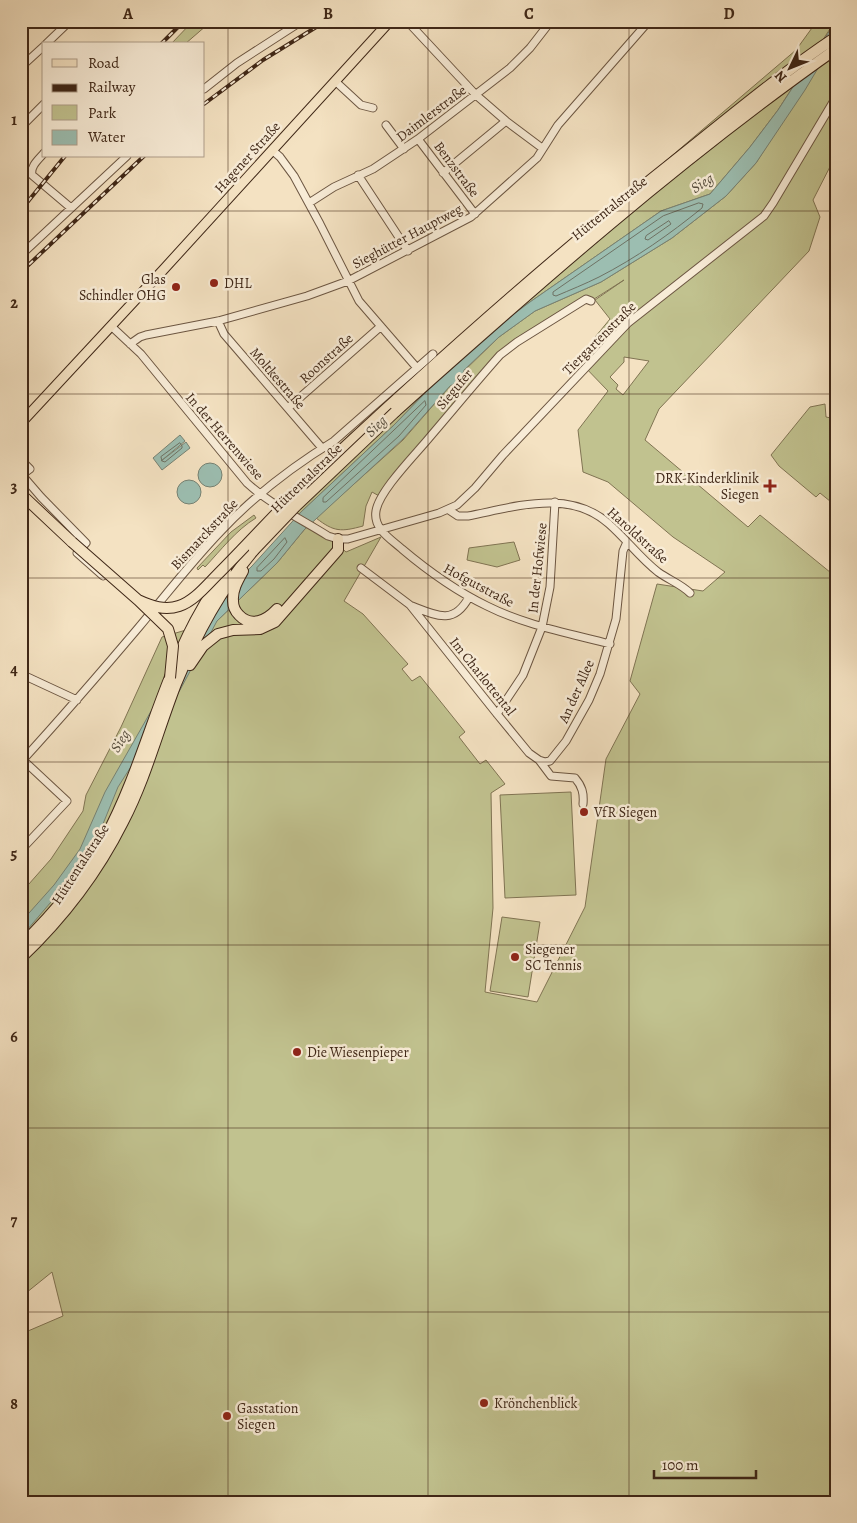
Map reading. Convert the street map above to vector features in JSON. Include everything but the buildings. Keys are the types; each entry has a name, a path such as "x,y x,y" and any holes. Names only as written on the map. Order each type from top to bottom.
{"highway":[{"name":"Hüttentalstraße","path":"21,958 70,906 112,843 138,788 188,634 214,588 241,551 302,487 506,300 672,162 778,78 836,37"},
{"name":"Hüttentalstraße","path":"21,945 63,900 91,862 105,838 130,785 173,681 229,582 254,550 362,442 551,274 685,164 836,49"},
{"path":"21,494 99,567 164,624 171,634 173,646 173,681"},
{"path":"173,681 213,637 244,625 260,629 275,622 338,550 338,539"},
{"path":"244,625 232,604 232,599 237,584 254,550"},
{"path":"138,600 167,608 185,604 241,551"}],"main road":[{"name":"Hagener Straße","path":"21,423 390,21"}],"street":[{"path":"48,42 70,21"},
{"path":"205,89 237,63 302,21"},
{"path":"407,21 476,94 506,121 542,148"},
{"name":"Daimlerstraße","path":"309,202 334,187 373,169 418,139 510,68 530,48 551,21"},
{"name":"Sieghütter Hauptweg","path":"130,344 146,335 218,321 307,296 348,281 475,214 537,158 558,125 649,21"},
{"path":"21,67 42,48"},
{"path":"335,81 361,105 373,108"},
{"name":"Tiergartenstraße","path":"338,539 357,537 449,510 464,500 508,450 628,323 764,216 836,97"},
{"path":"21,127 42,106"},
{"path":"443,174 506,121"},
{"path":"386,125 404,149"},
{"name":"Benzstraße","path":"418,139 475,214"},
{"path":"272,150 280,157 294,176 309,202 359,301 418,368"},
{"path":"42,155 34,165 31,171 32,175 71,208"},
{"path":"21,255 125,158"},
{"path":"358,175 408,251"},
{"name":"Siegufer","path":"380,529 375,514 381,497 500,355 517,342 586,299 591,301"},
{"name":"Moltkestraße","path":"218,321 224,334 322,448"},
{"name":"In der Herrenwiese","path":"111,326 141,354 231,466 260,495 320,531 338,539"},
{"name":"Roonstraße","path":"288,408 380,327"},
{"name":"Bismarckstraße","path":"22,761 77,700 220,532 268,486 334,441 433,354"},
{"path":"21,460 30,469 22,475 86,543 77,553 150,614"},
{"name":"Haroldstraße","path":"449,510 458,516 468,516 555,502 579,506 599,516 658,572 684,587 690,593"},
{"name":"In der Hofwiese","path":"497,714 523,675 542,626 550,587 555,502"},
{"name":"Hofgutstraße","path":"380,529 433,574 469,597 506,614 542,626 610,644"},
{"name":"An der Allee","path":"539,760 550,761 566,741 589,700 610,644 616,619 623,551 627,542"},
{"name":"Im Charlottental","path":"362,568 410,606 529,753 539,760"},
{"name":"Im Charlottental","path":"410,606 440,617 452,615 465,605 469,597"},
{"path":"21,674 77,700"},
{"path":"539,760 551,776 575,778 580,783 584,794 583,804"},
{"path":"21,850 67,801 22,761"}],"green space":[{"path":"193,21 218,21 210,28 207,25 187,42 173,42"},
{"path":"817,21 835,21 778,110 750,147 710,194 661,211 530,302 471,346 394,425 299,514 277,501 425,366 796,50"},
{"path":"836,38 836,131 834,131 836,155 813,200 820,217 809,251 659,409 645,440 748,527 760,515 836,577 836,1502 21,1502 21,1334 63,1316 52,1272 21,1297 21,893 51,859 83,811 86,795 121,727 162,637 217,621 277,563 312,521 346,552 381,537 344,601 363,614 408,664 402,669 412,681 420,676 465,732 459,737 480,764 486,760 505,784 491,793 493,908 485,992 537,1002 585,907 606,759 640,694 630,681 657,584 703,591 725,572 673,537 608,482 583,472 578,430 608,391 581,363 596,347 591,342 610,319 595,300 624,280 591,301 586,299 508,348 381,497 372,492 366,506 363,526 338,530 316,518 403,440 450,386 461,380 464,371 499,337 535,311 601,282 672,238 726,196 756,163","holes":["624,357 649,361 623,395 616,389 618,385 610,377 624,362"]},
{"path":"825,404 826,417 836,419 836,506 820,493 816,497 779,466 771,455 810,407"},
{"path":"254,515 256,518 235,534 205,567 203,565 198,570 197,568 231,532"},
{"path":"514,542 520,560 497,567 467,560 469,548"},
{"path":"571,792 576,895 505,898 500,795"},
{"name":"Siegener SC Tennis","path":"502,917 540,922 528,997 490,991"}],"water":[{"path":"836,21 836,38 805,90 756,163 726,196 672,238 601,282 535,311 499,337 464,370 461,380 450,386 403,439 304,530 277,563 217,621 180,690 118,787 94,846 81,867 21,937 21,922 54,885 80,849 105,792 208,611 301,512 394,425 471,346 530,302 661,211 710,194 750,147 778,110"},
{"path":"180,435 185,441 161,461 186,442 190,448 162,470 153,458"},
{"path":"210,463 219,466 222,475 219,484 210,487 201,484 198,475 201,466"},
{"path":"189,480 198,483 201,492 198,501 189,504 180,501 177,492 180,483"}],"railway":[{"path":"163,42 184,21"},
{"path":"205,103 263,60 326,21"},
{"path":"21,210 63,158"},
{"path":"21,272 142,158"}],"place":[{"name":"DHL","path":"214,283"},
{"name":"Glas Schindler OHG","path":"176,287"},
{"name":"DRK-Kinderklinik Siegen","path":"770,486"},
{"name":"VfR Siegen","path":"584,812"},
{"name":"Siegener SC Tennis","path":"515,957"},
{"name":"Die Wiesenpieper","path":"297,1052"},
{"name":"Krönchenblick","path":"484,1403"},
{"name":"Gasstation Siegen","path":"227,1416"}],"water label":[{"name":"Sieg","path":"702,183"},
{"name":"Sieg","path":"376,426"},
{"name":"Sieg","path":"120,741"}]}
